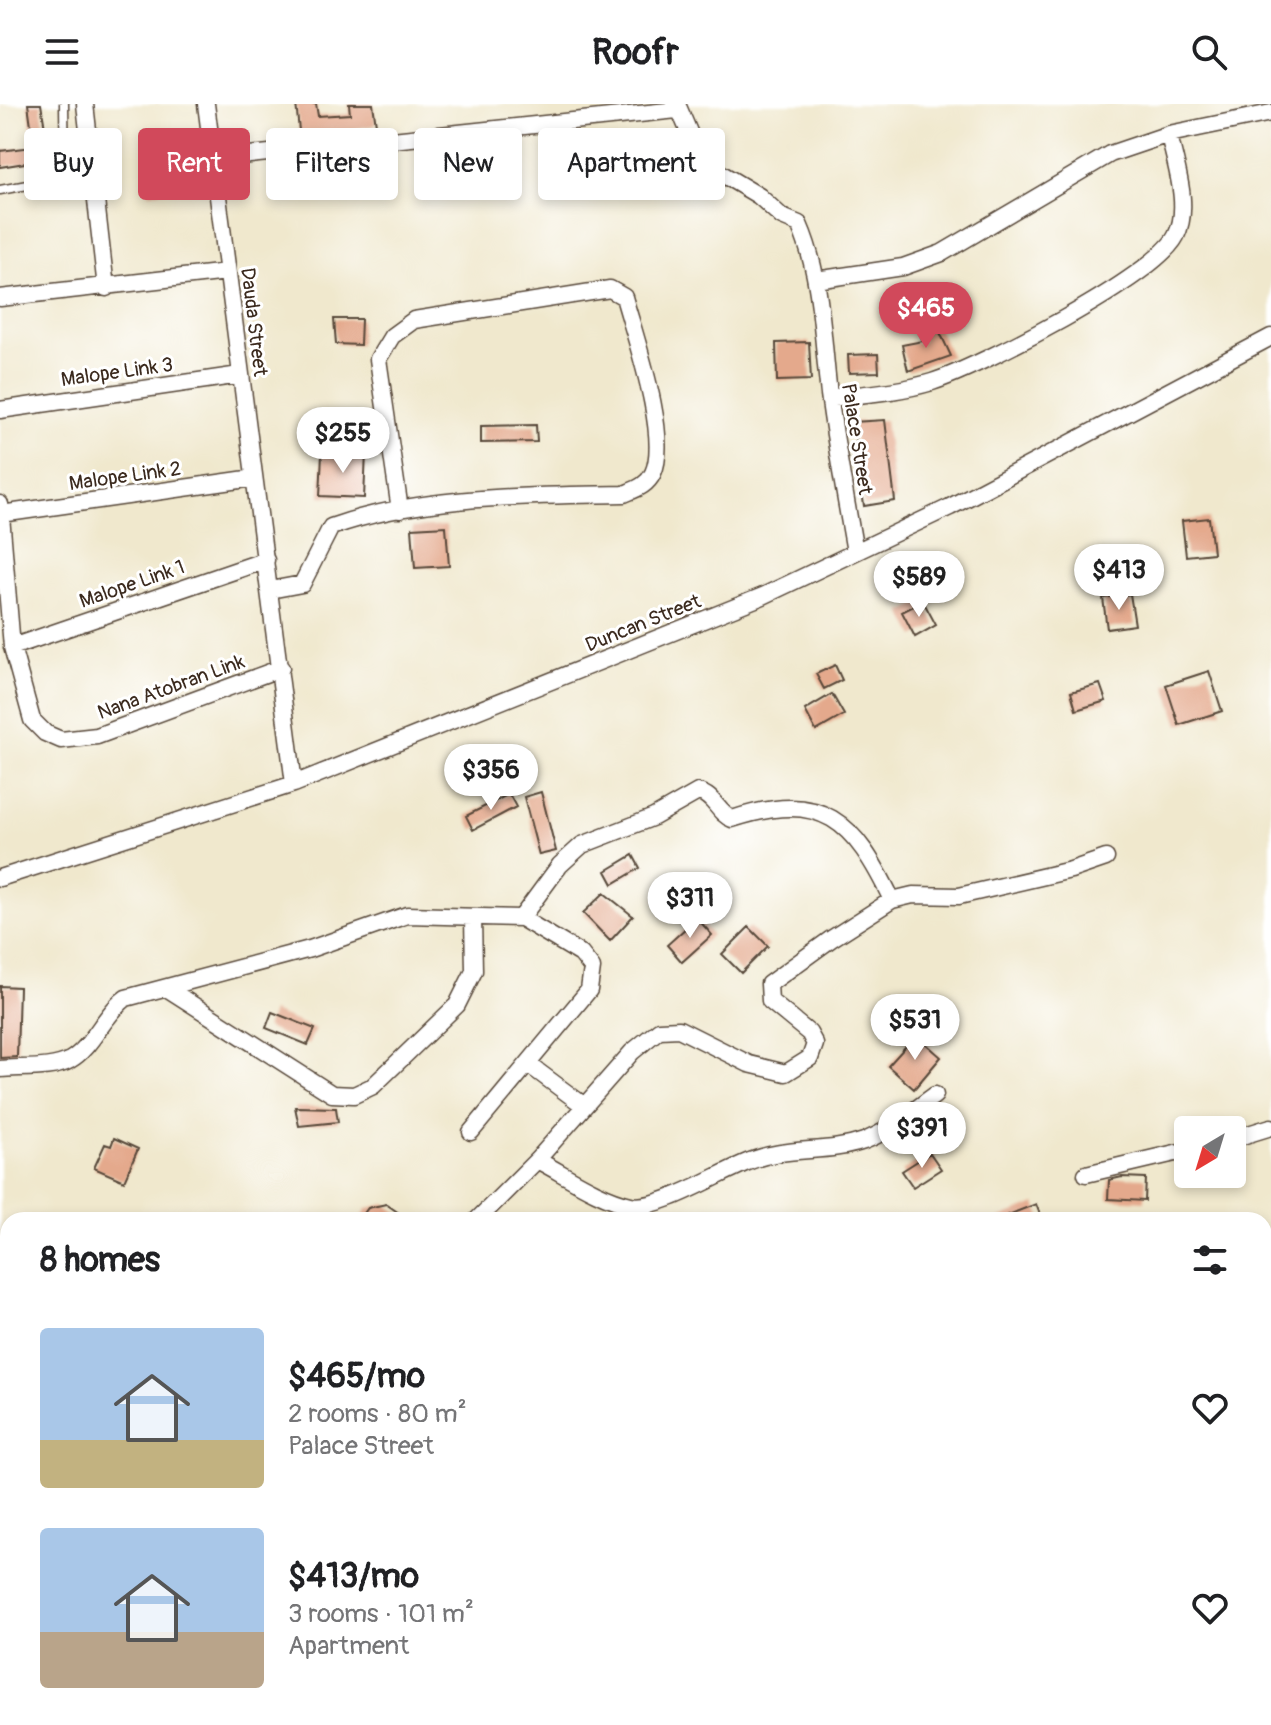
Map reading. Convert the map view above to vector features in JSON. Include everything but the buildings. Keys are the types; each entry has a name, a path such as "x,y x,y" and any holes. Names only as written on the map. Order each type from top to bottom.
{"street":[{"path":"85,104 106,288"},
{"name":"Dauda Street","path":"206,104 209,128"},
{"path":"250,155 677,107"},
{"name":"Palace Street","path":"677,107 694,144 717,171 759,196 782,217 799,224 816,280 830,398 855,552"},
{"path":"816,280 903,267 942,253 1110,154 1169,134 1271,113"},
{"path":"830,398 897,390 959,372 1061,318 1154,262 1176,236 1183,205 1169,134"},
{"name":"Dauda Street","path":"217,200 294,784"},
{"path":"0,298 227,272"},
{"path":"270,590 302,584 331,527 357,518 490,498 624,494 642,487 654,473 658,449 655,411 624,297 610,289 414,320 392,336 378,359 400,510"},
{"name":"Duncan Street","path":"0,878 294,784 763,596 1070,446 1271,337"},
{"name":"Malope Link 3","path":"0,410 240,375"},
{"name":"Malope Link 2","path":"1,509 254,478"},
{"path":"1,509 12,647"},
{"name":"Malope Link 1","path":"12,647 266,560"},
{"name":"Nana Atobran Link","path":"12,647 32,720 45,733 61,740 97,736 281,668"},
{"path":"521,918 560,865 582,845 654,817 698,792 705,793 725,817 732,819 784,806 802,806 844,827 864,846 892,900"},
{"path":"485,1212 537,1160 632,1052 659,1030 668,1027 749,1064 786,1073 810,1058 815,1044 809,1033 770,1001 769,984 831,939 892,900 913,895 959,896 1071,870 1106,858"},
{"path":"0,1069 67,1062 78,1055 126,998 310,949 407,915 521,918 581,954 592,968 593,979 589,990 471,1132"},
{"path":"168,989 332,1094 354,1095 373,1086 457,1005 474,971 473,917"},
{"path":"528,1064 583,1105"},
{"path":"537,1160 613,1198 632,1205 652,1205 752,1160 773,1154 840,1148 864,1141 935,1095"},
{"path":"1246,1135 1271,1127"},
{"path":"1086,1174 1174,1153"}],"lane":[{"path":"0,190 60,179 65,174 64,104"}]}
